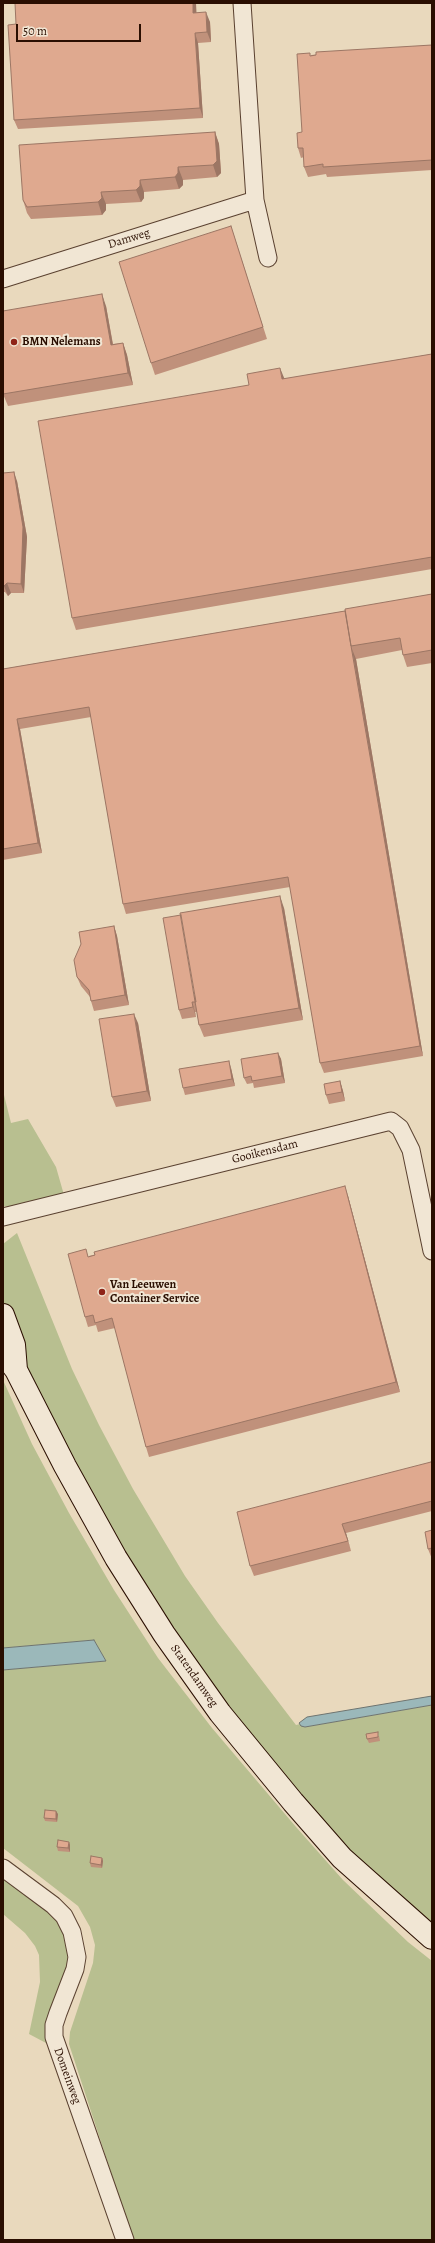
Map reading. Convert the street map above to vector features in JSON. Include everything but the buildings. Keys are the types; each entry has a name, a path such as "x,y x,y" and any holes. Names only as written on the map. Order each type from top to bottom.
{"main road":[{"name":"Statendamweg","path":"3,1315 14,1345 10,1361 116,1558 164,1634 220,1713 293,1802 342,1858 432,1938"}],"street":[{"path":"242,3 255,200 268,258"},
{"name":"Damweg","path":"3,279 255,200"},
{"name":"Gooikensdam","path":"3,1217 391,1121 400,1128 411,1150 432,1251"},
{"name":"Domeinweg","path":"3,1868 53,1905 64,1916 72,1932 77,1956 75,1969 56,2019 54,2037 125,2240"}],"green space":[{"path":"3,1091 11,1123 28,1119 56,1167 64,1195 17,1208 3,1206"},
{"path":"17,1233 72,1369 99,1425 133,1489 185,1576 218,1623 296,1725 300,1724 305,1727 432,1705 432,1928 356,1856 276,1771 164,1622 42,1406 3,1310 3,1244"},
{"path":"3,1380 32,1444 69,1513 114,1590 158,1658 212,1728 343,1880 408,1942 432,1961 432,2240 133,2240 69,2044 70,2032 93,1963 95,1945 90,1927 78,1906 3,1848 3,1670 106,1661 94,1640 3,1648"},
{"path":"3,1878 55,1917 67,1933 70,1962 46,2028 46,2043 29,2034 40,1982 39,1955 35,1946 25,1933 3,1914"}],"water":[{"path":"94,1640 106,1661 3,1670 3,1648"},
{"path":"432,1696 432,1705 305,1727 301,1726 299,1723 307,1717"}],"place":[{"name":"BMN Nelemans","path":"14,342"},
{"name":"Van Leeuwen Container Service","path":"102,1292"}]}
